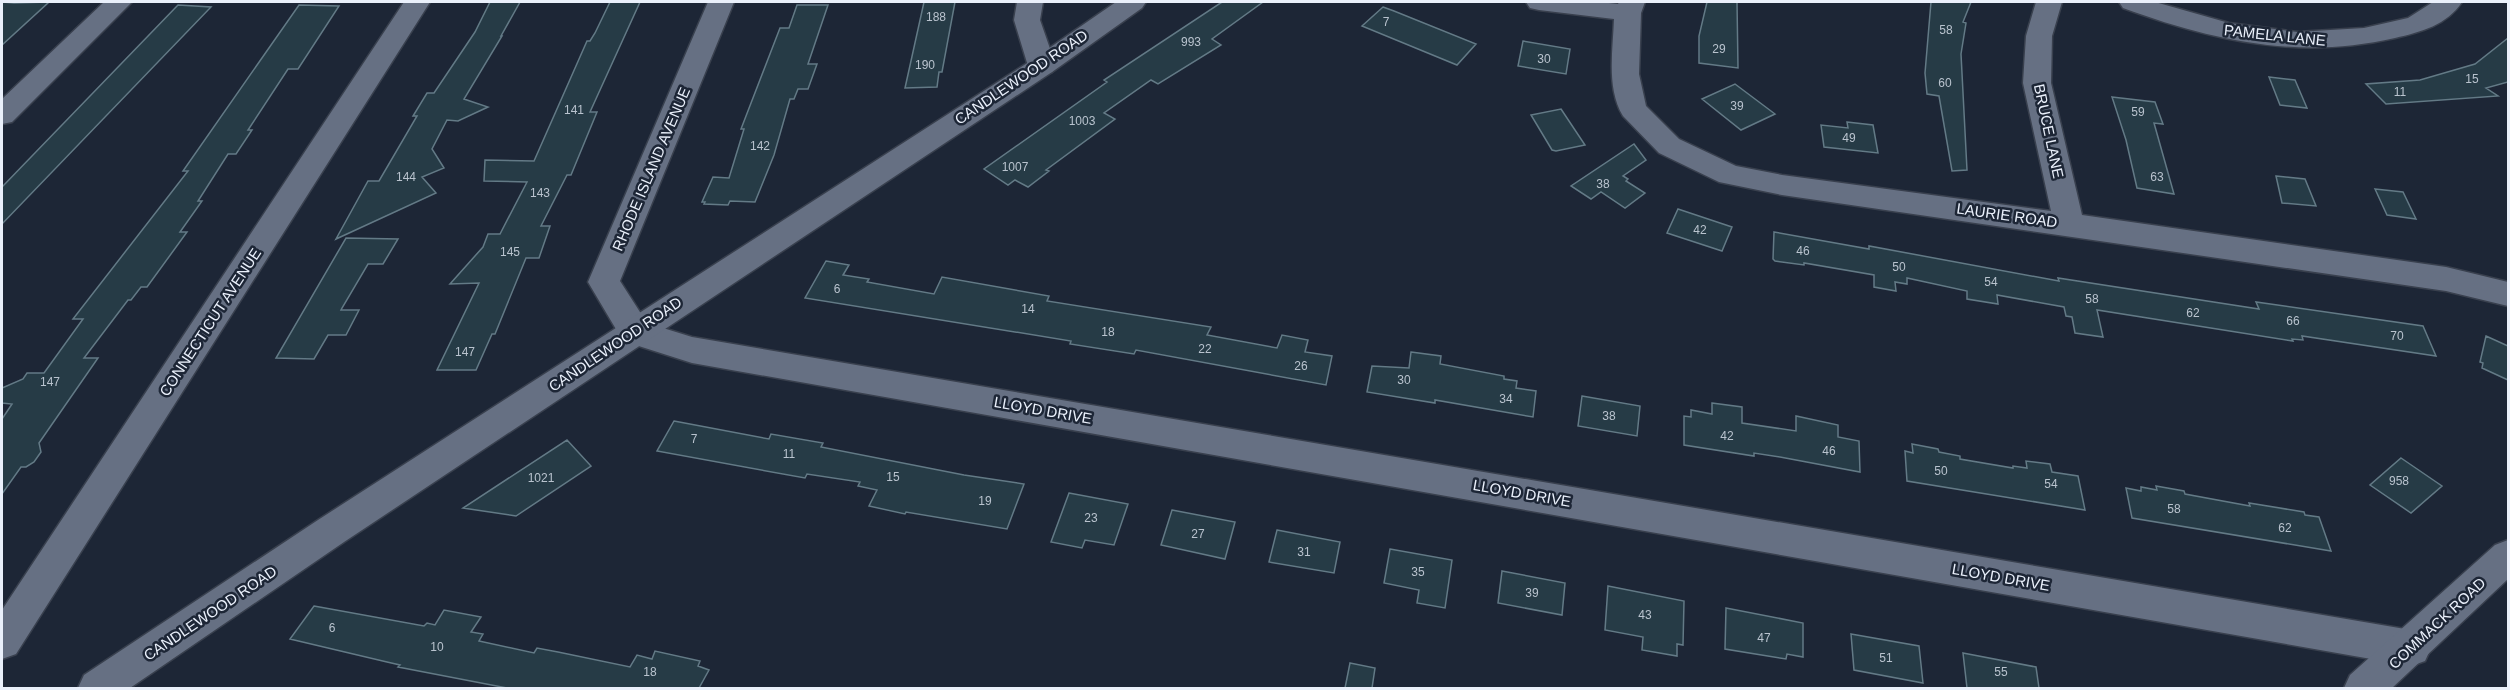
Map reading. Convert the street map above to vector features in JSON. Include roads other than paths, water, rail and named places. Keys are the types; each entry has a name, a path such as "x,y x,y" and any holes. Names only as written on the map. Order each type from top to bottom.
{"street":[{"path":"2,115 118,2"},
{"name":"CONNECTICUT AVENUE","path":"2,642 417,2"},
{"name":"RHODE ISLAND AVENUE","path":"635,332 604,282 721,2"},
{"path":"1030,2 1028,20 1042,66"},
{"name":"CANDLEWOOD ROAD","path":"98,688 686,297 1042,66 1133,2"},
{"path":"1539,2 1630,7"},
{"name":"BRUCE LANE","path":"2049,2 2039,36 2037,83 2069,224"},
{"name":"PAMELA LANE","path":"2132,2 2209,27 2266,37 2324,42 2372,37 2423,21 2449,2"},
{"name":"LAURIE ROAD","path":"1630,7 1625,74 1633,109 1669,147 1729,175 2446,279 2508,294"},
{"name":"LLOYD DRIVE","path":"635,332 692,350 2411,648"},
{"name":"COMMACK ROAD","path":"2364,688 2411,648 2508,556"}]}
